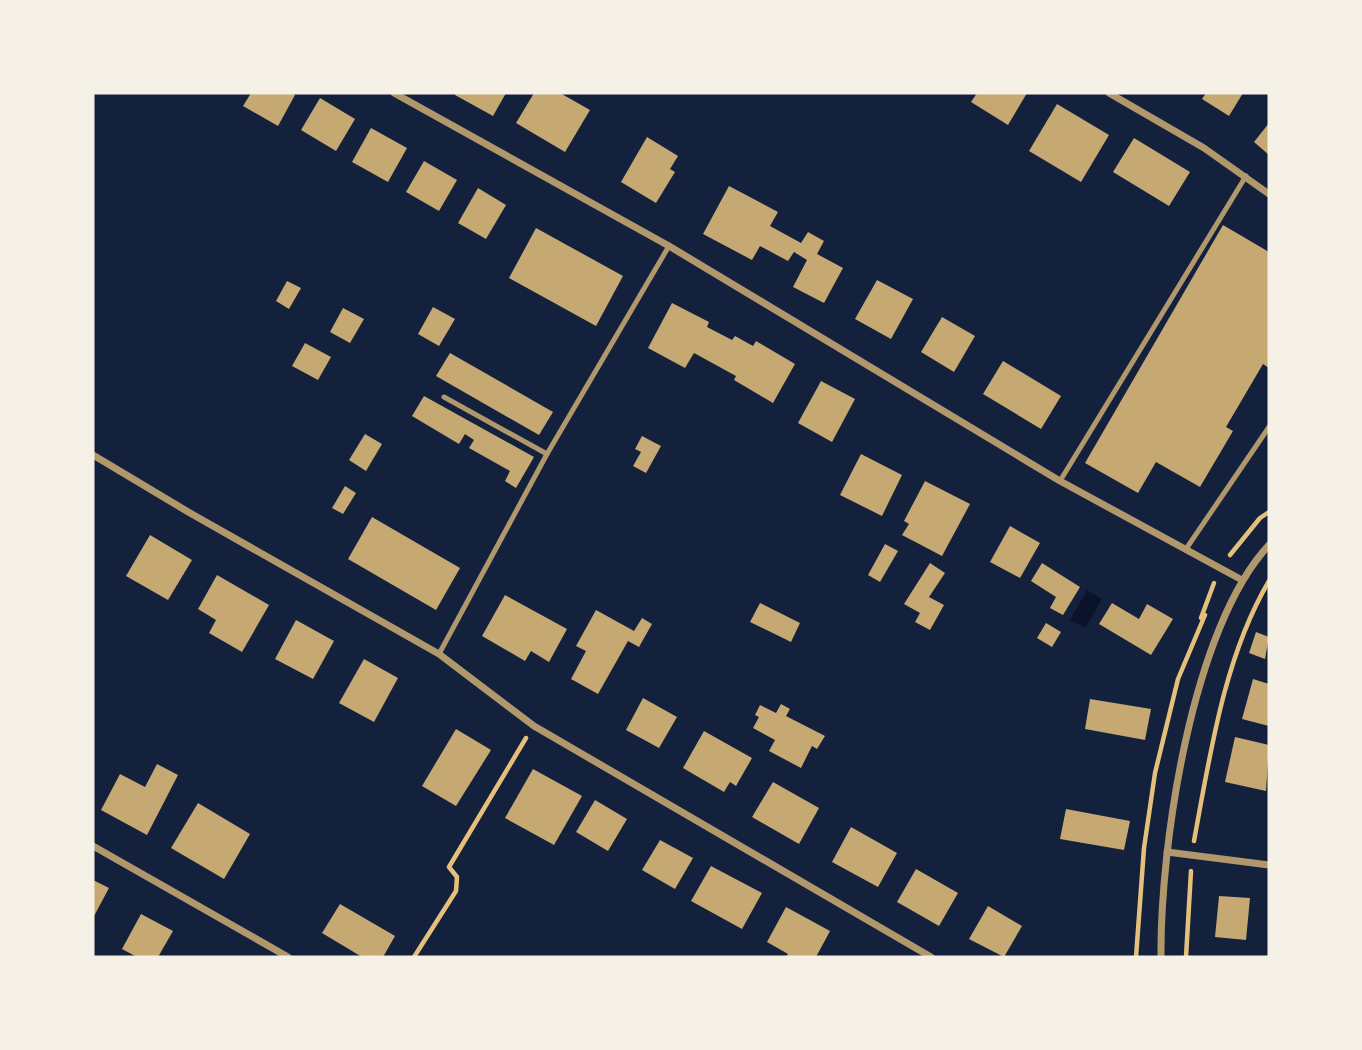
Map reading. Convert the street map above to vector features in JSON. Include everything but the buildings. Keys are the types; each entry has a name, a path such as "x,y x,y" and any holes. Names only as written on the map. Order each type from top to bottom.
{"street":[{"path":"394,93 669,246 1060,481 1242,580"},
{"path":"1109,93 1246,176 1269,194"},
{"path":"93,455 439,654 534,726 931,957"},
{"path":"1161,957 1167,852 1178,777 1196,705 1217,639 1242,580 1269,545"},
{"path":"93,846 288,957"},
{"path":"1167,852 1269,865"}],"lane":[{"path":"1060,481 1246,176"},
{"path":"439,654 547,454 669,246"},
{"path":"444,397 547,454"},
{"path":"1186,549 1269,427"}],"path":[{"path":"1186,957 1191,855 1213,740 1235,661 1269,580"},
{"path":"1262,593 1269,589"},
{"path":"414,957 456,891 457,877 449,867 534,726"}],"water":[{"path":"1087,590 1102,599 1085,628 1070,620"}]}
